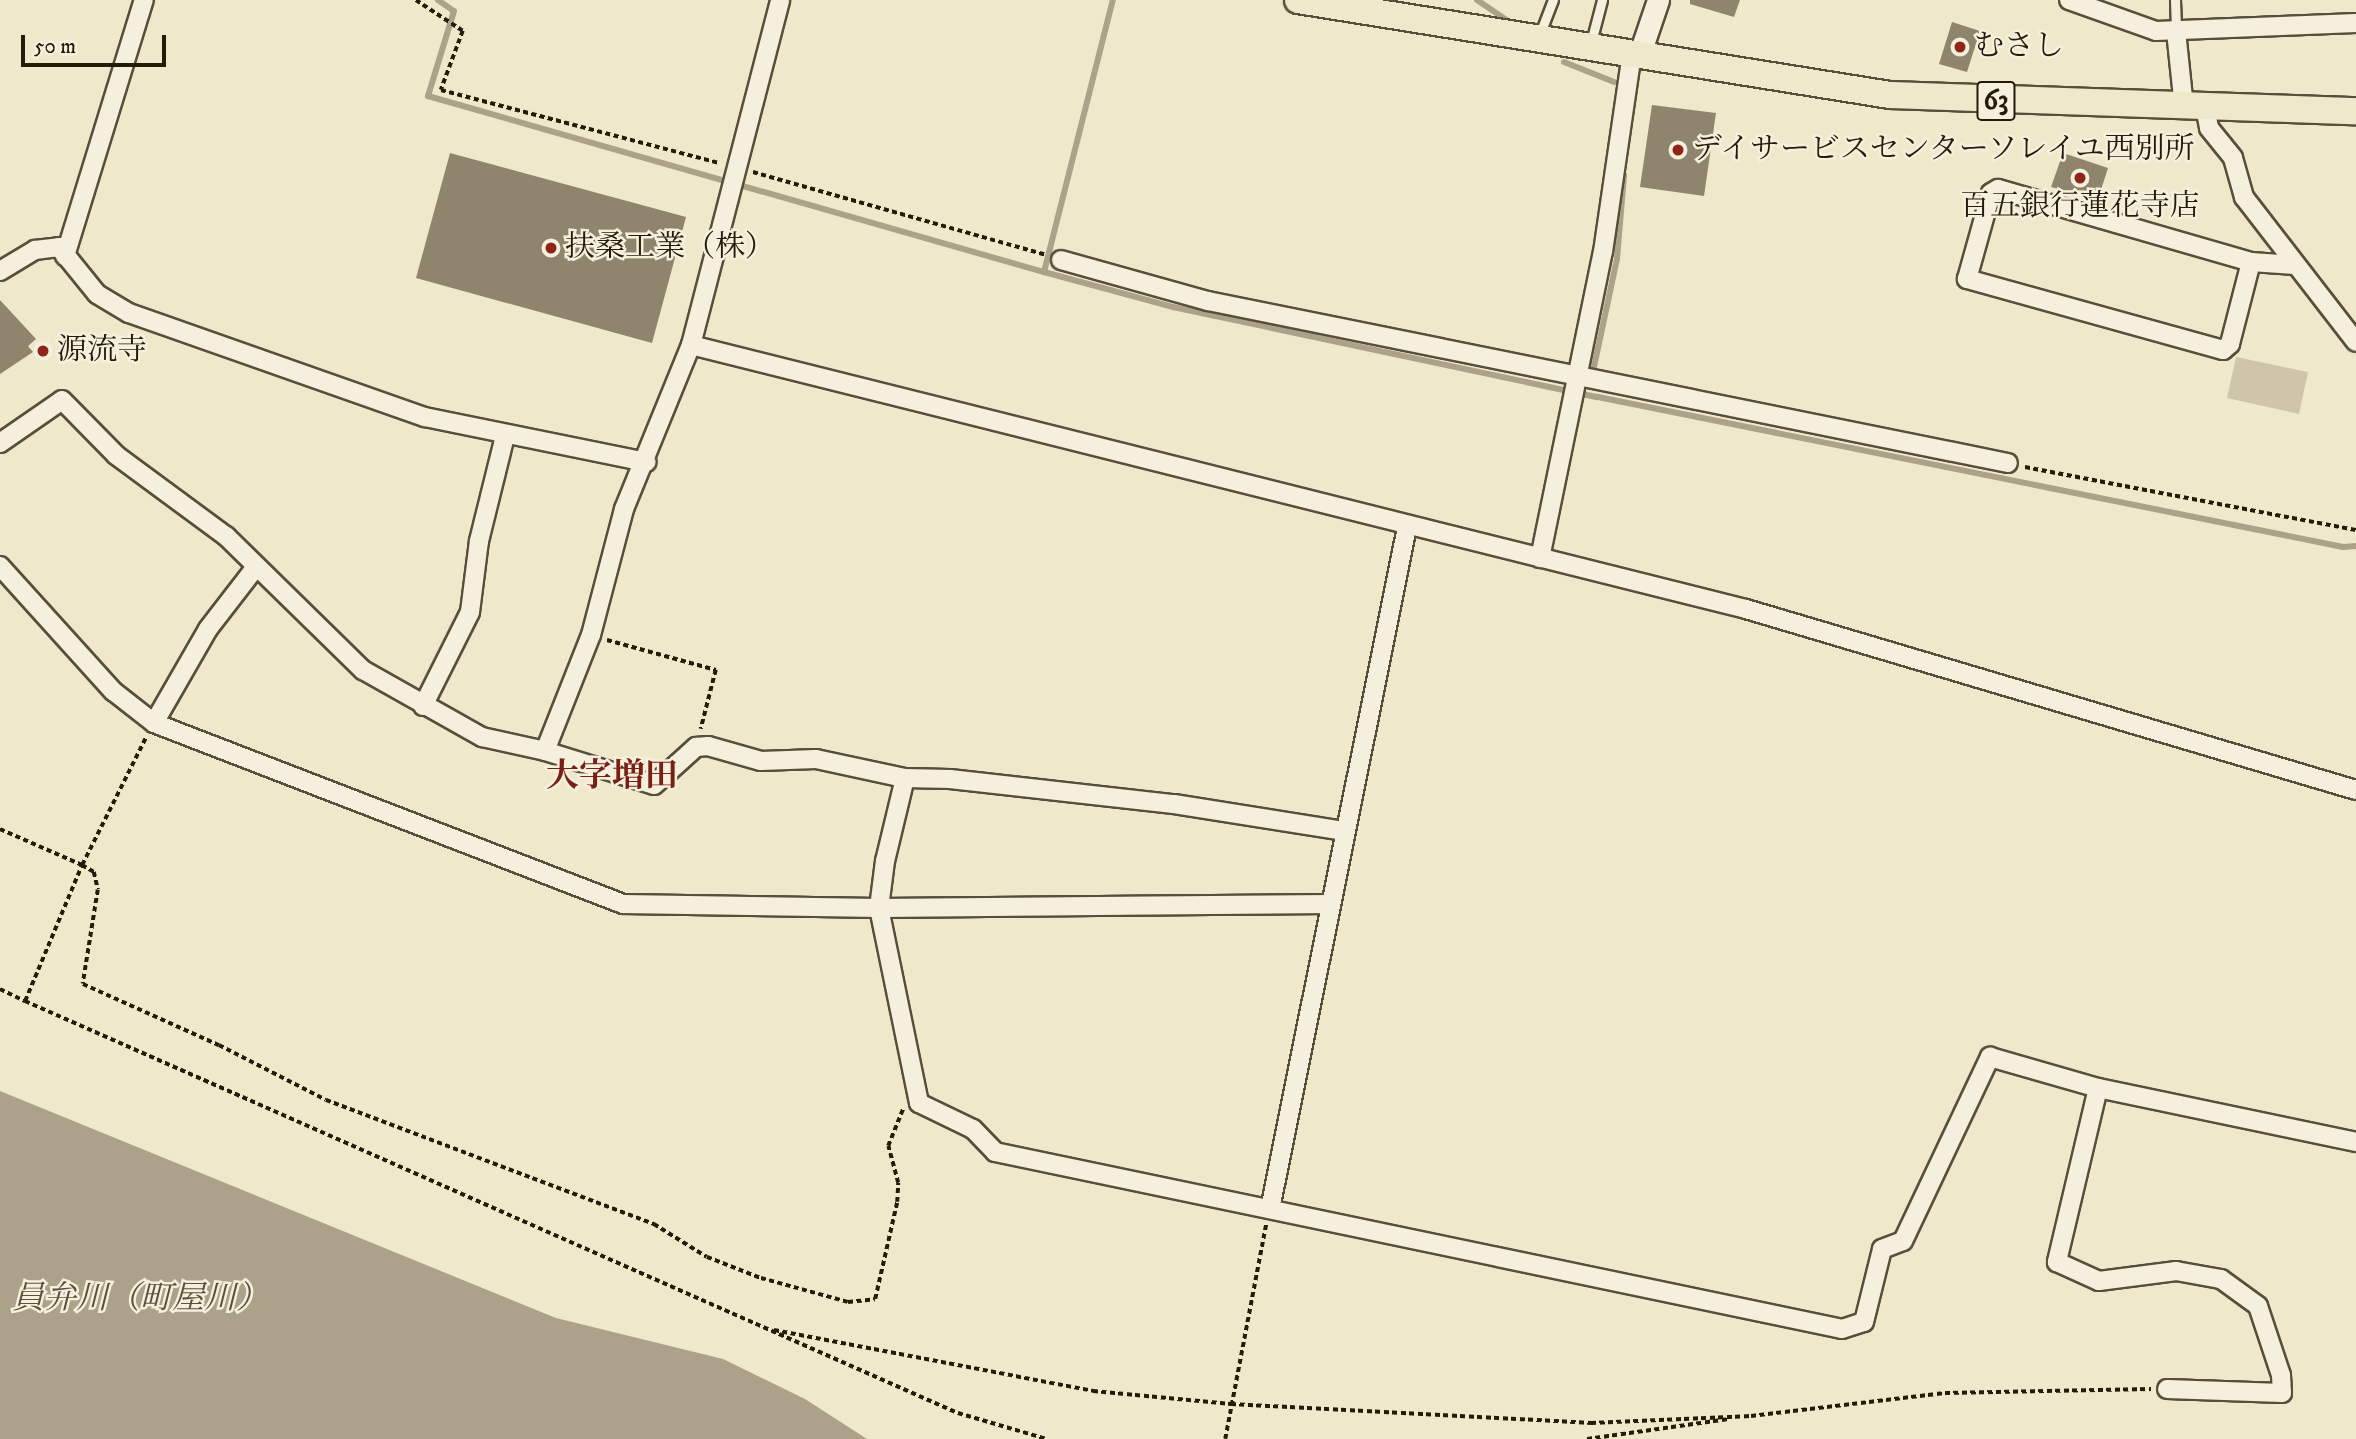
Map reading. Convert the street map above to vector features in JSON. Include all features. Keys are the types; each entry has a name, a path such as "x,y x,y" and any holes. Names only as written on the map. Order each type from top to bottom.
{"main road":[{"name":"63","path":"1298,0 1636,52 1889,95 2356,111"}],"street":[{"path":"65,256 144,0"},
{"path":"545,751 591,635 624,509 646,462 691,345 780,0"},
{"path":"1540,558 1603,252 1636,52 1658,0"},
{"path":"2069,0 2156,31 2356,23"},
{"path":"2176,31 2194,107 2233,158 2244,197 2356,342"},
{"path":"2251,262 2230,344 2223,350 1967,279 1992,193 1998,189 2251,262 2295,265"},
{"path":"0,271 35,250 59,247 97,295 129,313 425,417 505,436 646,462"},
{"path":"1061,260 1208,301 2008,464"},
{"path":"691,345 1867,643 2356,790"},
{"path":"0,443 62,400 116,455 226,536 363,670 482,737 545,751 654,785 696,747 761,761 816,759 905,778 950,779 1187,805 1345,831"},
{"path":"423,706 470,612 478,541 505,436"},
{"path":"1270,1209 1407,527"},
{"path":"0,566 113,691 153,723 623,904 879,908 1331,904"},
{"path":"153,723 208,629 256,567"},
{"path":"905,778 885,861 879,908 919,1103 973,1129 995,1152 1842,1329 1864,1322 1882,1249 1903,1241 1990,1057 2098,1088 2356,1142"},
{"path":"2098,1088 2057,1262 2099,1281 2176,1271 2221,1279 2258,1306 2281,1375 2282,1393 2167,1389"}],"lane":[{"path":"1538,37 1553,0"},
{"path":"1590,46 1602,0"},
{"path":"2175,0 2176,31"}],"path":[{"path":"416,0 463,31 441,90 733,177 1036,253"},
{"path":"2008,464 2356,530"},
{"path":"591,635 716,670 696,747"},
{"path":"25,1001 82,864 153,723"},
{"path":"0,829 82,864 94,872 98,890 83,984 326,1100 654,1224 708,1257 761,1278 848,1302 875,1299 897,1202 898,1183 888,1146 916,1087"},
{"path":"0,989 958,1413 1047,1439"},
{"path":"1225,1439 1270,1209"},
{"path":"766,1329 1093,1391 1231,1404 1591,1423 1752,1416"},
{"path":"1587,1439 1945,1393 2167,1389"}],"shaded area":[{"path":"2236,357 2308,372 2299,414 2227,398"}],"water":[{"name":"員弁川（町屋川）","path":"0,1091 556,1318 723,1359 805,1399 867,1439 0,1439"}],"building":[{"path":"1690,0 1740,0 1734,17 1690,4"},
{"name":"むさし","path":"1952,22 1980,31 1967,72 1939,64"},
{"name":"デイサービスセンターソレイユ西別所","path":"1652,105 1716,113 1704,196 1640,187"},
{"name":"扶桑工業（株）","path":"450,153 686,217 652,343 416,278"},
{"name":"百五銀行蓮花寺店","path":"2063,153 2108,168 2098,199 2051,187"},
{"path":"0,300 36,339 28,346 33,352 0,374"}],"waterway":[{"path":"438,0 454,11 428,96 1044,272 1173,307 1598,397 2343,547 2356,546"},
{"path":"1044,272 1113,0"},
{"path":"1477,0 1510,22"},
{"path":"1564,62 1614,82"},
{"path":"1594,367 1617,259 1624,175"}],"place":[{"name":"むさし","path":"1960,47"},
{"name":"デイサービスセンターソレイユ西別所","path":"1678,150"},
{"name":"百五銀行蓮花寺店","path":"2080,178"},
{"name":"扶桑工業（株）","path":"551,248"},
{"name":"源流寺","path":"43,351"}],"district":[{"name":"大字増田","path":"612,777"}]}
